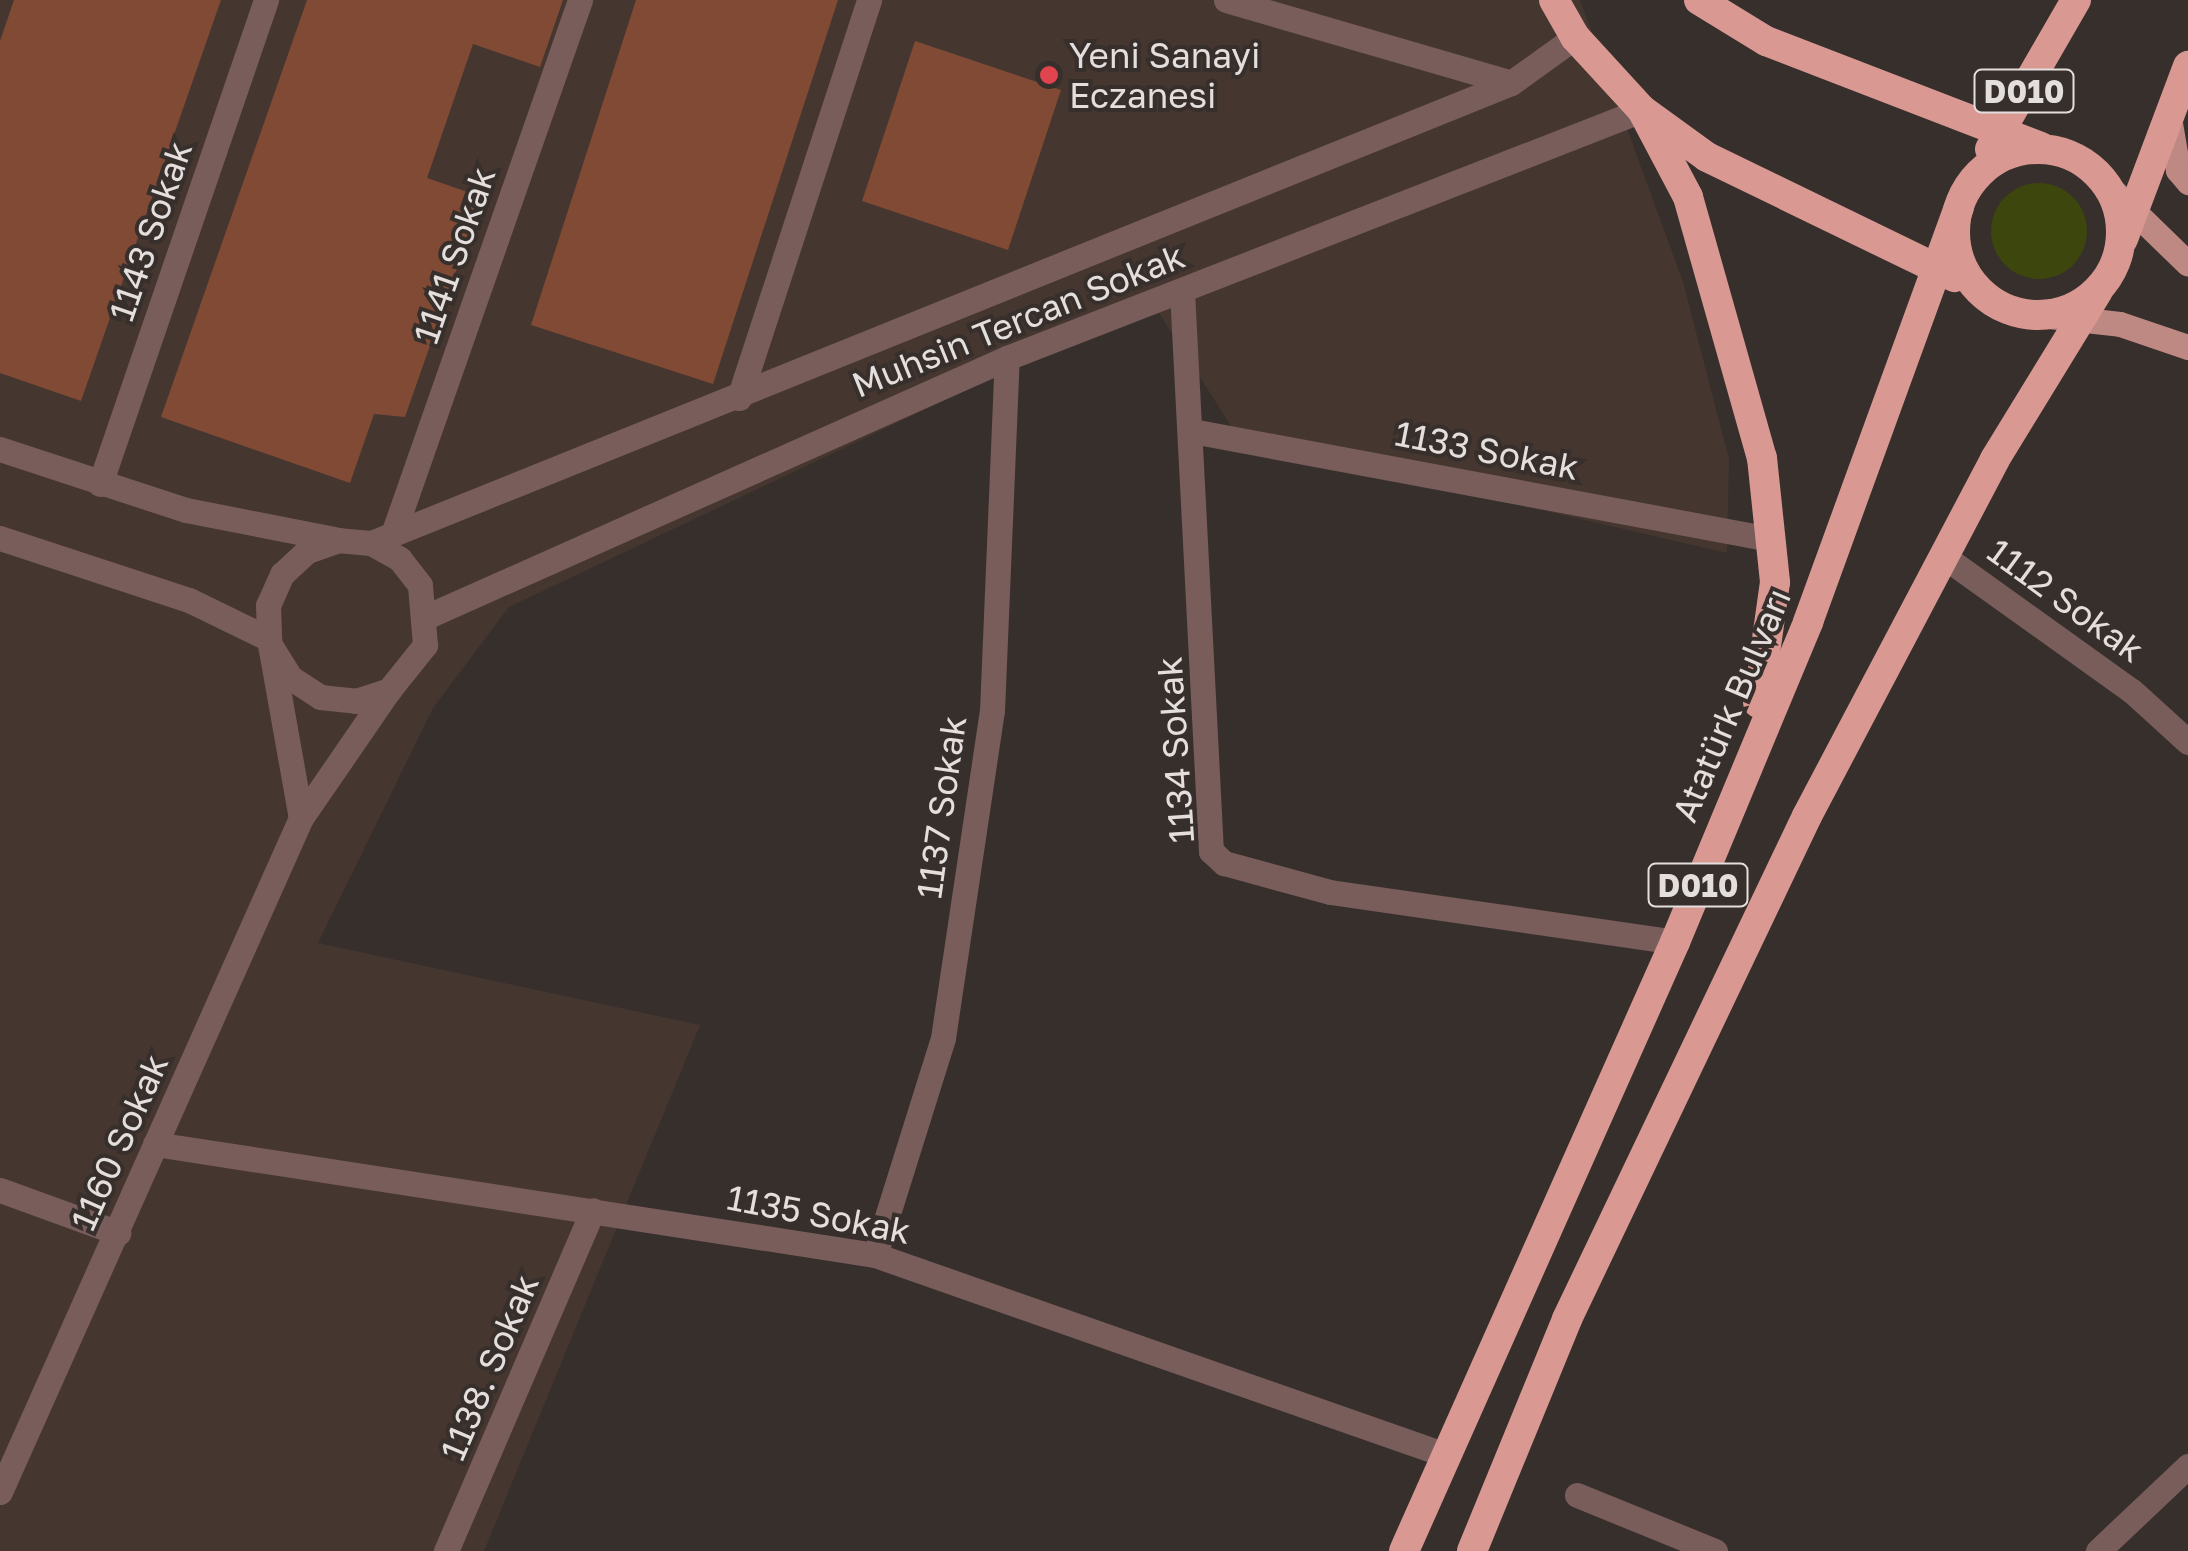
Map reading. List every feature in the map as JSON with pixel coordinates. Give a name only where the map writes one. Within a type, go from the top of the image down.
[{"type":"highway","points":[[1554,0],[1574,37],[1642,110],[1707,157],[1974,286],[2008,310],[2048,316],[2098,291],[2122,242],[2188,66]]},
{"type":"highway","points":[[1699,0],[1766,41],[2093,168],[2111,189],[2122,242]]},
{"type":"highway","name":"Atatürk Bulvarı","points":[[1404,1551],[1444,1454],[1676,942],[1729,805],[1808,622],[1965,194],[2076,0]]},
{"type":"highway","points":[[1642,110],[1688,198],[1762,458],[1775,582],[1764,680],[1729,805]]},
{"type":"highway","points":[[1974,286],[1960,262],[1965,194],[2003,156],[2043,148]]},
{"type":"highway","name":"D010","points":[[1472,1551],[1567,1319],[1790,852],[2025,405],[2098,291]]},
{"type":"main road","points":[[2170,110],[2171,143],[2188,182]]},
{"type":"main road","points":[[2111,189],[2188,264]]},
{"type":"main road","points":[[2048,316],[2188,346]]},
{"type":"street","name":"1143 Sokak","points":[[100,484],[266,0]]},
{"type":"street","name":"1141 Sokak","points":[[382,538],[580,0]]},
{"type":"street","points":[[739,398],[869,0]]},
{"type":"street","points":[[1226,0],[1510,83]]},
{"type":"street","name":"Muhsin Tercan Sokak","points":[[382,538],[739,398],[1510,83],[1574,37]]},
{"type":"street","name":"Muhsin Tercan Sokak","points":[[428,616],[1007,358],[1642,110]]},
{"type":"street","name":"1134 Sokak","points":[[1182,291],[1211,851],[1224,863],[1330,892],[1676,942]]},
{"type":"street","name":"1137 Sokak","points":[[876,1254],[942,1038],[989,730],[1007,358]]},
{"type":"street","name":"1133 Sokak","points":[[1192,431],[1770,539]]},
{"type":"street","points":[[0,449],[100,484],[339,540],[382,538],[420,584],[428,616],[425,645],[389,690],[356,701],[320,697],[291,678],[270,644],[190,600],[0,538]]},
{"type":"street","points":[[300,818],[270,644],[268,606],[282,574],[307,551],[339,540]]},
{"type":"street","name":"1112 Sokak","points":[[1946,558],[2132,690],[2188,742]]},
{"type":"street","name":"1160 Sokak","points":[[0,1492],[300,818],[389,690]]},
{"type":"street","name":"1135 Sokak","points":[[155,1144],[876,1254],[1444,1454]]},
{"type":"street","points":[[0,1190],[118,1233]]},
{"type":"street","name":"1138. Sokak","points":[[446,1551],[593,1210]]},
{"type":"street","points":[[2098,1551],[2188,1466]]},
{"type":"street","points":[[1577,1495],[1714,1551]]},
{"type":"shaded area","points":[[0,0],[1580,0],[1683,282],[1729,459],[1727,553],[1240,440],[1152,302],[509,607],[433,708],[318,943],[700,1025],[484,1551],[0,1551]]},
{"type":"green space","points":[[2039,183],[2057,186],[2073,197],[2084,213],[2084,249],[2073,265],[2057,276],[2039,279],[2021,276],[2005,265],[1994,249],[1991,231],[1994,213],[2005,197],[2021,186]]},
{"type":"building","points":[[14,0],[221,0],[81,401],[0,373],[0,41]]},
{"type":"building","points":[[307,0],[563,0],[540,67],[473,44],[427,178],[482,197],[405,417],[374,414],[350,483],[161,417]]},
{"type":"building","points":[[636,0],[838,0],[713,384],[531,325]]},
{"type":"building","points":[[915,41],[1061,90],[1008,250],[862,201]]},
{"type":"place","name":"Yeni Sanayi Eczanesi","points":[[1049,75]]}]
